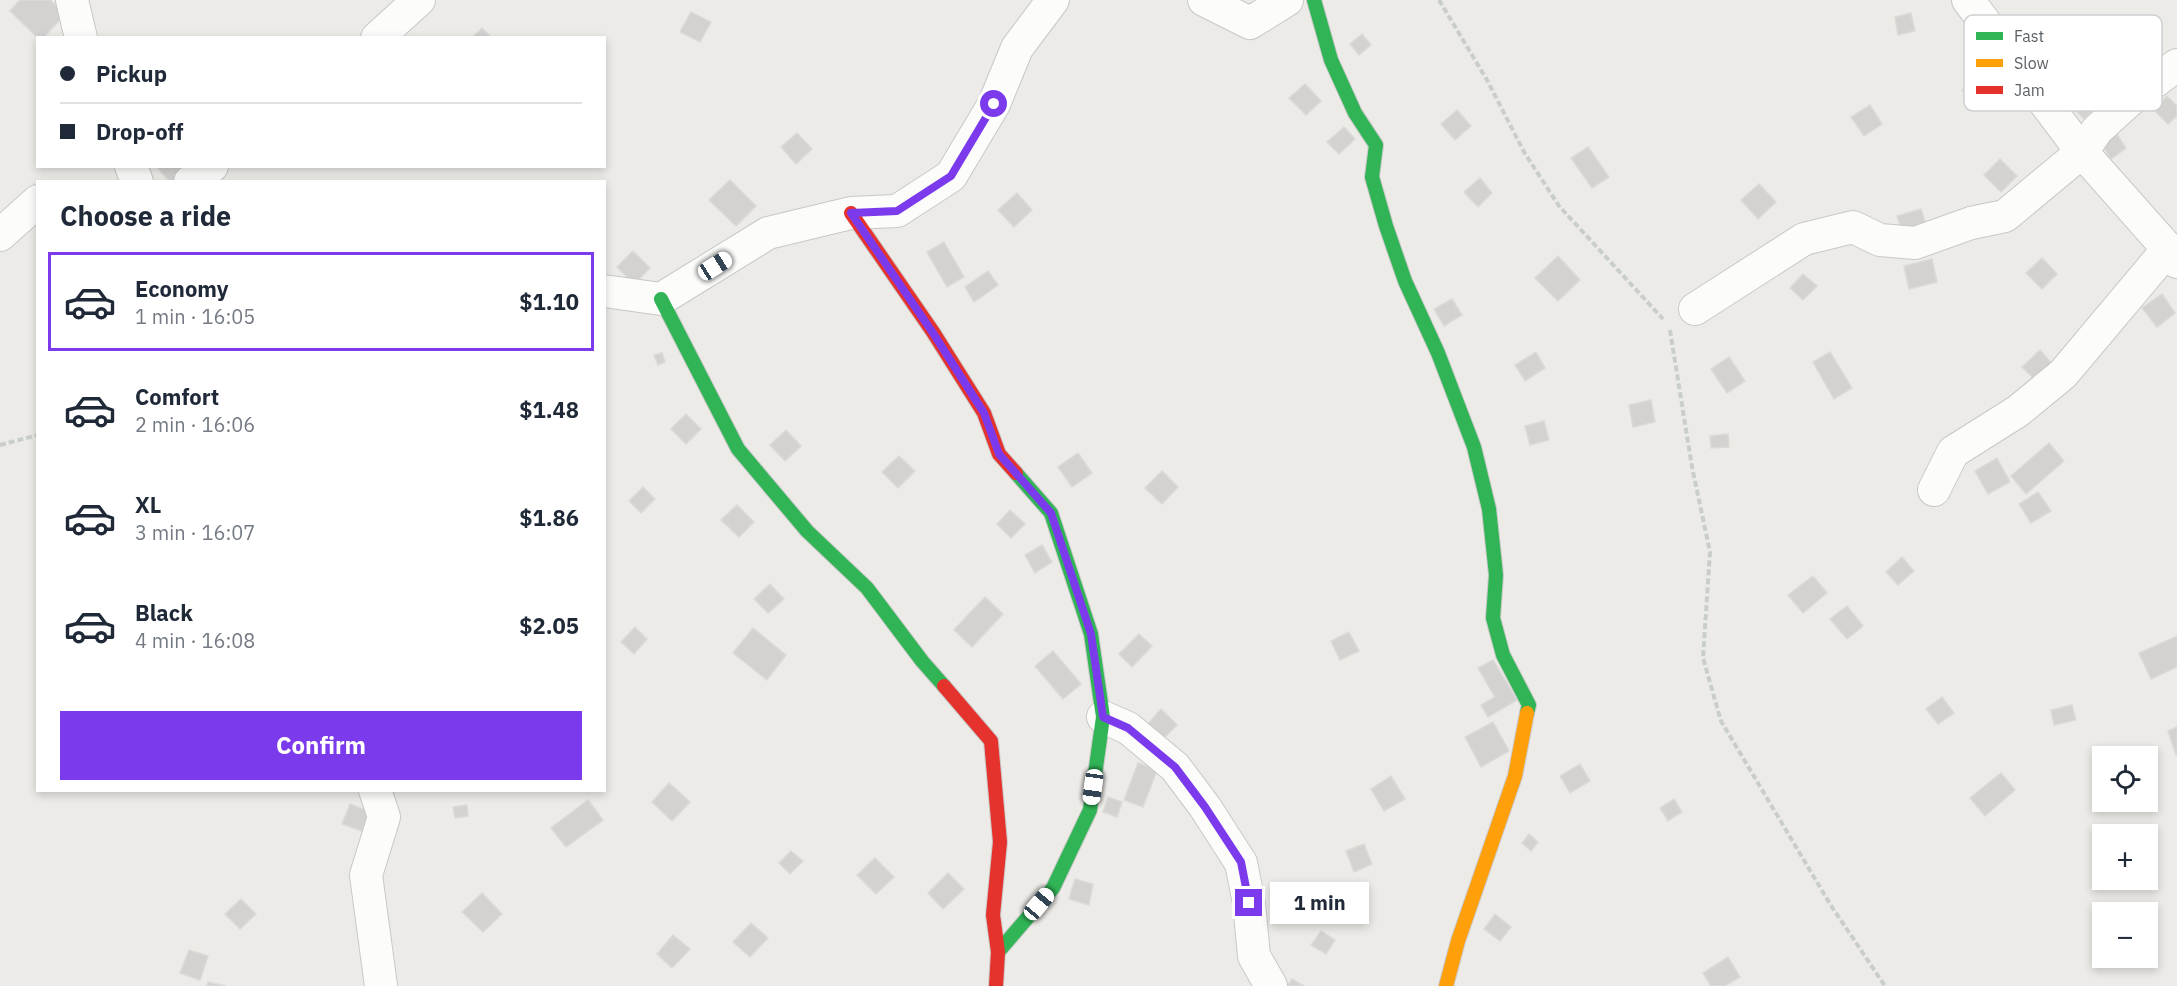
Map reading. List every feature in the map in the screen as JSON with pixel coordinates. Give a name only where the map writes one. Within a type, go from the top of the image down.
[{"type":"street","points":[[72,0],[81,36]]},
{"type":"street","points":[[379,36],[419,0]]},
{"type":"street","points":[[606,291],[661,299],[768,233],[851,213],[897,211],[951,176],[994,104],[1017,48],[1053,0]]},
{"type":"street","points":[[1204,0],[1250,23],[1287,0]]},
{"type":"street","points":[[1314,0],[1330,60],[1356,113],[1376,146],[1372,177],[1405,281],[1438,353],[1474,447],[1489,509],[1496,575],[1493,618],[1503,655],[1529,705],[1515,776],[1458,941],[1446,986]]},
{"type":"street","points":[[1968,0],[1979,15]]},
{"type":"street","points":[[2162,76],[2177,65]]},
{"type":"street","points":[[1934,490],[1953,452],[2018,411],[2063,374],[2173,255],[2082,152],[2051,111]]},
{"type":"street","points":[[1695,309],[1804,239],[1853,227],[1880,240],[1915,243],[1971,223],[2006,216],[2082,152],[2097,130],[2118,111]]},
{"type":"street","points":[[193,180],[209,168]]},
{"type":"street","points":[[0,235],[36,203]]},
{"type":"street","points":[[851,213],[933,333],[984,413],[999,454],[1051,513],[1091,634],[1103,717],[1090,810],[1053,888],[998,952]]},
{"type":"street","points":[[661,299],[738,449],[807,531],[867,588],[922,661],[991,741],[1000,842],[993,915],[998,952],[996,986]]},
{"type":"street","points":[[1103,717],[1128,728],[1175,767],[1205,807],[1241,862],[1249,903],[1254,956],[1271,986]]},
{"type":"street","points":[[376,792],[384,817],[366,876],[381,986]]},
{"type":"path","points":[[1439,0],[1487,80],[1524,152],[1559,207],[1669,326],[1692,468],[1710,552],[1703,658],[1721,721],[1830,904],[1885,986]]},
{"type":"path","points":[[0,444],[36,435]]},
{"type":"building","points":[[20,0],[50,0],[65,14],[45,36],[36,36],[10,11]]},
{"type":"building","points":[[691,12],[711,22],[700,42],[680,32]]},
{"type":"building","points":[[1911,13],[1915,31],[1898,35],[1895,17]]},
{"type":"building","points":[[482,28],[490,36],[474,36]]},
{"type":"building","points":[[1362,34],[1371,45],[1359,55],[1350,44]]},
{"type":"building","points":[[1305,84],[1321,101],[1306,115],[1289,98]]},
{"type":"building","points":[[2167,96],[2177,106],[2177,116],[2168,124],[2155,111],[2162,111],[2162,101]]},
{"type":"building","points":[[1870,105],[1882,124],[1864,136],[1851,117]]},
{"type":"building","points":[[1457,110],[1471,126],[1455,140],[1441,124]]},
{"type":"building","points":[[2076,111],[2092,111],[2084,119]]},
{"type":"building","points":[[1344,127],[1355,139],[1339,154],[1327,142]]},
{"type":"building","points":[[2114,130],[2126,148],[2111,159],[2099,140]]},
{"type":"building","points":[[797,133],[812,149],[796,164],[781,147]]},
{"type":"building","points":[[1588,147],[1609,177],[1592,188],[1571,158]]},
{"type":"building","points":[[2000,159],[2017,176],[2001,192],[1984,175]]},
{"type":"building","points":[[158,168],[189,168],[176,180],[168,180]]},
{"type":"building","points":[[1480,178],[1492,193],[1478,207],[1464,192]]},
{"type":"building","points":[[730,180],[756,206],[736,226],[709,200]]},
{"type":"building","points":[[1759,184],[1776,202],[1758,219],[1741,200]]},
{"type":"building","points":[[1017,193],[1032,210],[1014,227],[998,210]]},
{"type":"building","points":[[1921,209],[1927,227],[1903,235],[1897,216]]},
{"type":"building","points":[[944,242],[964,277],[947,287],[927,252]]},
{"type":"building","points":[[633,251],[650,268],[634,284],[617,267]]},
{"type":"building","points":[[1558,256],[1580,280],[1558,301],[1535,278]]},
{"type":"building","points":[[2042,258],[2057,274],[2042,289],[2026,273]]},
{"type":"building","points":[[1932,259],[1937,282],[1909,289],[1904,266]]},
{"type":"building","points":[[988,271],[998,285],[974,302],[965,287]]},
{"type":"building","points":[[1803,274],[1817,286],[1803,300],[1790,288]]},
{"type":"building","points":[[2162,294],[2175,313],[2157,327],[2142,308]]},
{"type":"building","points":[[1452,299],[1462,315],[1444,326],[1434,309]]},
{"type":"building","points":[[2040,350],[2055,367],[2038,383],[2022,367]]},
{"type":"building","points":[[1536,352],[1545,368],[1525,381],[1515,365]]},
{"type":"building","points":[[1830,352],[1852,388],[1834,399],[1813,362]]},
{"type":"building","points":[[662,353],[665,362],[658,365],[654,355]]},
{"type":"building","points":[[1729,357],[1745,381],[1727,393],[1711,369]]},
{"type":"building","points":[[1651,400],[1655,422],[1633,427],[1629,405]]},
{"type":"building","points":[[686,414],[701,429],[686,444],[671,429]]},
{"type":"building","points":[[1544,421],[1549,440],[1530,445],[1525,426]]},
{"type":"building","points":[[786,430],[801,446],[785,461],[770,445]]},
{"type":"building","points":[[1728,434],[1729,447],[1711,448],[1710,436]]},
{"type":"building","points":[[2049,443],[2064,461],[2026,494],[2011,476]]},
{"type":"building","points":[[1078,453],[1092,473],[1072,487],[1058,467]]},
{"type":"building","points":[[899,456],[915,471],[898,488],[882,472]]},
{"type":"building","points":[[1997,458],[2010,482],[1988,494],[1975,471]]},
{"type":"building","points":[[1162,471],[1178,487],[1162,504],[1145,488]]},
{"type":"building","points":[[643,487],[655,499],[641,513],[629,501]]},
{"type":"building","points":[[2038,492],[2051,511],[2031,523],[2019,504]]},
{"type":"building","points":[[737,505],[754,522],[739,537],[721,520]]},
{"type":"building","points":[[1010,510],[1025,524],[1011,538],[997,524]]},
{"type":"building","points":[[1042,545],[1052,562],[1035,573],[1025,555]]},
{"type":"building","points":[[1902,557],[1914,571],[1898,585],[1886,572]]},
{"type":"building","points":[[1813,576],[1827,593],[1803,613],[1788,595]]},
{"type":"building","points":[[770,584],[784,599],[768,613],[754,599]]},
{"type":"building","points":[[985,597],[1003,614],[972,647],[954,630]]},
{"type":"building","points":[[1847,606],[1863,626],[1847,639],[1830,619]]},
{"type":"building","points":[[635,627],[647,639],[634,654],[621,642]]},
{"type":"building","points":[[753,628],[786,655],[767,680],[733,653]]},
{"type":"building","points":[[1349,632],[1359,651],[1340,660],[1331,641]]},
{"type":"building","points":[[1139,634],[1152,646],[1132,667],[1119,654]]},
{"type":"building","points":[[2177,636],[2177,667],[2151,679],[2139,653]]},
{"type":"building","points":[[1053,651],[1081,684],[1063,699],[1035,666]]},
{"type":"building","points":[[1493,660],[1517,700],[1488,717],[1481,705],[1495,697],[1478,668]]},
{"type":"building","points":[[1942,697],[1954,713],[1938,724],[1926,709]]},
{"type":"building","points":[[2072,705],[2076,720],[2054,725],[2051,710]]},
{"type":"building","points":[[1161,709],[1177,725],[1162,740],[1147,725]]},
{"type":"building","points":[[1493,722],[1509,751],[1481,767],[1465,737]]},
{"type":"building","points":[[2177,727],[2177,755],[2176,755],[2168,731]]},
{"type":"building","points":[[1138,763],[1157,770],[1143,807],[1124,800]]},
{"type":"building","points":[[1580,764],[1590,781],[1570,793],[1560,776]]},
{"type":"building","points":[[2001,773],[2015,790],[1985,816],[1970,798]]},
{"type":"building","points":[[1391,776],[1405,799],[1384,811],[1371,789]]},
{"type":"building","points":[[669,783],[690,802],[672,821],[652,802]]},
{"type":"building","points":[[1108,797],[1122,802],[1117,817],[1103,812]]},
{"type":"building","points":[[1674,799],[1682,812],[1668,821],[1660,808]]},
{"type":"building","points":[[588,800],[603,820],[566,847],[551,828]]},
{"type":"building","points":[[350,804],[369,811],[362,831],[342,824]]},
{"type":"building","points":[[467,805],[468,816],[455,818],[453,807]]},
{"type":"building","points":[[1529,834],[1538,842],[1531,851],[1522,843]]},
{"type":"building","points":[[1364,844],[1372,864],[1354,872],[1346,851]]},
{"type":"building","points":[[791,851],[803,861],[790,874],[779,863]]},
{"type":"building","points":[[875,858],[894,877],[876,894],[857,875]]},
{"type":"building","points":[[948,873],[964,889],[943,909],[928,893]]},
{"type":"building","points":[[1075,879],[1093,884],[1089,905],[1069,899]]},
{"type":"building","points":[[482,893],[502,914],[483,932],[462,912]]},
{"type":"building","points":[[241,899],[256,914],[240,929],[225,914]]},
{"type":"building","points":[[1495,914],[1511,927],[1500,941],[1484,929]]},
{"type":"building","points":[[751,923],[768,938],[750,957],[733,942]]},
{"type":"building","points":[[1321,931],[1335,940],[1326,954],[1311,945]]},
{"type":"building","points":[[673,935],[690,949],[672,968],[657,954]]},
{"type":"building","points":[[189,950],[208,956],[200,980],[180,973]]},
{"type":"building","points":[[1728,957],[1740,977],[1725,986],[1711,986],[1703,973]]},
{"type":"building","points":[[1292,979],[1304,986],[1287,986]]},
{"type":"building","points":[[208,982],[226,986],[207,986]]},
{"type":"traffic: fast","points":[[1314,0],[1331,60],[1355,113],[1376,145],[1372,177],[1386,226],[1405,281],[1438,353],[1474,447],[1489,509],[1496,575],[1493,618],[1503,655],[1529,705],[1527,713]]},
{"type":"traffic: fast","points":[[661,299],[738,449],[807,531],[867,588],[922,661],[944,686]]},
{"type":"traffic: fast","points":[[998,952],[1053,888],[1090,810],[1103,717],[1091,634],[1051,513],[1016,473]]},
{"type":"traffic: slow","points":[[1446,986],[1458,941],[1515,776],[1527,713]]},
{"type":"traffic: jam","points":[[851,213],[933,332],[984,413],[999,454],[1016,473]]},
{"type":"traffic: jam","points":[[944,686],[991,741],[1000,842],[993,915],[998,952],[996,986]]},
{"type":"route","points":[[994,104],[951,176],[897,211],[851,213],[933,333],[984,413],[999,454],[1051,513],[1091,634],[1103,717],[1128,728],[1175,767],[1205,807],[1241,862],[1249,903]]}]
